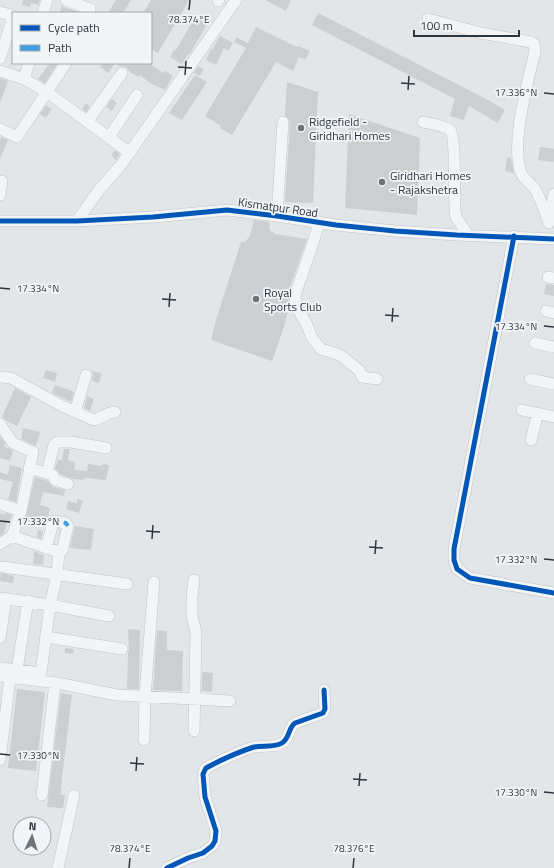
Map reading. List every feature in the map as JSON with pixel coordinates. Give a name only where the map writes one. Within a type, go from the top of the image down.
[{"type":"street","points":[[43,12],[47,0]]},
{"type":"street","points":[[66,0],[90,9],[88,12]]},
{"type":"street","points":[[77,221],[99,190],[130,153],[236,0]]},
{"type":"street","points":[[0,12],[12,17]]},
{"type":"street","points":[[0,58],[3,38],[12,19]]},
{"type":"street","points":[[428,19],[481,33],[531,42],[534,44],[535,51],[520,121],[517,149],[522,175],[536,191],[549,223]]},
{"type":"street","points":[[24,79],[29,64]]},
{"type":"street","points":[[0,129],[17,137],[65,64]]},
{"type":"street","points":[[0,71],[24,79],[47,92],[130,153]]},
{"type":"street","points":[[87,122],[122,73]]},
{"type":"street","points":[[109,138],[137,95]]},
{"type":"street","points":[[277,216],[283,122]]},
{"type":"street","points":[[423,122],[444,127],[452,132],[454,144],[454,210],[456,217],[468,235]]},
{"type":"street","points":[[0,195],[2,181]]},
{"type":"street","points":[[550,239],[549,223],[554,194]]},
{"type":"street","name":"Kismatpur Road","points":[[0,220],[77,221],[153,217],[227,210],[396,231],[550,239]]},
{"type":"street","points":[[319,222],[295,295],[296,306],[307,325],[312,338],[321,349],[340,355],[360,371],[362,377],[377,380]]},
{"type":"street","points":[[514,236],[457,534],[454,560],[457,569],[470,578],[554,593]]},
{"type":"street","points":[[535,343],[554,347]]},
{"type":"street","points":[[75,412],[86,375]]},
{"type":"street","points":[[0,377],[11,378],[75,412],[94,420],[99,419],[108,412],[116,412]]},
{"type":"street","points":[[530,379],[554,384]]},
{"type":"street","points":[[522,410],[554,417]]},
{"type":"street","points":[[531,440],[538,413]]},
{"type":"street","points":[[0,424],[13,443],[33,452],[21,511],[12,536],[0,544]]},
{"type":"street","points":[[47,473],[54,445],[57,442],[71,442],[106,448]]},
{"type":"street","points":[[29,468],[53,475],[55,480],[68,484]]},
{"type":"street","points":[[0,504],[21,511]]},
{"type":"street","points":[[9,675],[41,674],[50,605],[57,575],[59,552],[62,551],[68,526],[66,523],[54,521],[46,548]]},
{"type":"street","points":[[12,536],[59,552]]},
{"type":"street","points":[[3,567],[127,584]]},
{"type":"street","points":[[194,580],[192,609],[196,633],[196,699],[194,731]]},
{"type":"street","points":[[144,740],[145,696],[154,582]]},
{"type":"street","points":[[0,638],[3,598],[109,616]]},
{"type":"street","points":[[0,760],[9,675],[28,602]]},
{"type":"street","points":[[46,638],[122,649]]},
{"type":"street","points":[[0,668],[9,675],[117,695],[230,701]]},
{"type":"street","points":[[42,795],[54,683]]},
{"type":"street","points":[[167,868],[203,853],[212,846],[215,841],[216,831],[205,797],[203,774],[206,768],[256,747],[277,746],[281,744],[286,740],[291,726],[295,723],[323,713],[324,690]]},
{"type":"street","points":[[58,868],[74,795]]},
{"type":"building","points":[[23,0],[40,0],[38,5],[31,3],[30,7],[22,5]]},
{"type":"building","points":[[116,0],[131,0],[124,12],[109,12]]},
{"type":"building","points":[[151,0],[189,0],[158,53],[152,50],[152,12],[144,12]]},
{"type":"building","points":[[265,0],[291,0],[286,11]]},
{"type":"building","points":[[62,6],[78,12],[59,12]]},
{"type":"building","points":[[318,13],[505,110],[498,123],[469,106],[464,120],[450,116],[455,99],[312,25]]},
{"type":"building","points":[[195,17],[207,24],[190,54],[188,54],[182,64],[170,57],[174,50],[176,50]]},
{"type":"building","points":[[256,27],[297,47],[298,46],[310,51],[305,60],[299,57],[293,71],[276,62],[232,135],[205,116],[246,48],[234,42],[236,37],[248,43]]},
{"type":"building","points":[[220,36],[233,43],[228,51],[224,48],[216,65],[206,60],[211,49],[212,50]]},
{"type":"building","points":[[49,64],[57,64],[45,83],[38,79]]},
{"type":"building","points":[[102,64],[114,64],[108,73],[100,67]]},
{"type":"building","points":[[117,64],[150,64],[163,73],[165,71],[173,76],[165,90],[150,83],[140,75],[139,77],[131,73],[126,67]]},
{"type":"building","points":[[198,66],[204,70],[200,76],[194,73]]},
{"type":"building","points":[[195,75],[207,82],[182,120],[169,113]]},
{"type":"building","points":[[0,78],[8,81],[1,101],[0,101]]},
{"type":"building","name":"Ridgefield - Giridhari Homes","points":[[287,82],[318,92],[313,203],[285,202],[290,122],[285,116]]},
{"type":"building","points":[[112,99],[117,103],[112,111],[106,107]]},
{"type":"building","points":[[86,103],[90,106],[86,112],[82,109]]},
{"type":"building","points":[[46,105],[52,109],[46,118],[40,114]]},
{"type":"building","name":"Giridhari Homes - Rajakshetra","points":[[349,114],[420,138],[417,215],[345,208]]},
{"type":"building","points":[[1,137],[8,140],[0,159],[0,141]]},
{"type":"building","points":[[540,147],[554,149],[554,162],[538,160]]},
{"type":"building","points":[[115,150],[120,154],[116,160],[111,155]]},
{"type":"building","points":[[507,157],[511,158],[514,173],[505,171]]},
{"type":"building","name":"Royal Sports Club","points":[[254,220],[269,222],[270,230],[275,234],[307,239],[288,293],[289,304],[285,324],[272,361],[211,340],[241,242],[245,242],[250,236]]},
{"type":"building","points":[[546,284],[554,285],[554,296],[544,294]]},
{"type":"building","points":[[46,370],[57,373],[55,382],[43,378]]},
{"type":"building","points":[[91,371],[102,373],[99,383],[92,381],[93,374]]},
{"type":"building","points":[[55,385],[74,392],[71,402],[52,393]]},
{"type":"building","points":[[15,388],[31,397],[17,426],[2,417]]},
{"type":"building","points":[[87,396],[94,399],[90,411],[84,408]]},
{"type":"building","points":[[23,428],[40,432],[36,446],[21,439]]},
{"type":"building","points":[[0,436],[5,443],[4,446],[13,451],[10,461],[0,458]]},
{"type":"building","points":[[64,449],[70,449],[68,460],[75,462],[74,470],[87,471],[88,464],[102,466],[103,464],[109,465],[106,480],[85,478],[84,480],[73,479],[60,474],[55,468],[58,460],[62,460]]},
{"type":"building","points":[[10,465],[22,468],[16,502],[8,499],[13,482],[0,479],[0,472],[8,475]]},
{"type":"building","points":[[35,477],[48,481],[53,487],[65,490],[64,496],[43,492],[40,505],[50,508],[48,518],[40,516],[38,524],[25,521]]},
{"type":"building","points":[[77,499],[83,501],[79,513],[66,509],[68,501],[77,503]]},
{"type":"building","points":[[0,513],[12,515],[9,523],[7,522],[4,533],[0,536]]},
{"type":"building","points":[[75,526],[94,529],[91,550],[70,548]]},
{"type":"building","points":[[38,530],[43,531],[41,539],[37,537]]},
{"type":"building","points":[[34,551],[44,555],[43,565],[33,564]]},
{"type":"building","points":[[1,573],[14,576],[13,583],[0,581]]},
{"type":"building","points":[[128,629],[140,630],[139,689],[127,689],[129,650]]},
{"type":"building","points":[[157,630],[167,631],[167,650],[183,651],[182,691],[153,690]]},
{"type":"building","points":[[65,648],[74,649],[73,654],[65,653]]},
{"type":"building","points":[[202,672],[213,673],[212,692],[202,691]]},
{"type":"building","points":[[17,689],[45,692],[36,771],[8,768]]},
{"type":"building","points":[[61,693],[72,695],[62,778],[61,795],[65,795],[63,808],[47,807]]},
{"type":"marked path","points":[[53,523],[54,521],[66,523],[68,526]]},
{"type":"cycle path","points":[[0,221],[77,221],[153,217],[227,210],[336,225],[395,231],[554,239]]},
{"type":"cycle path","points":[[514,236],[454,549],[454,560],[457,569],[470,578],[554,593]]},
{"type":"cycle path","points":[[167,868],[203,853],[212,846],[215,841],[216,831],[205,797],[203,774],[206,768],[230,756],[254,747],[279,745],[285,741],[295,723],[323,713],[325,709],[324,690]]},
{"type":"place","name":"Ridgefield - Giridhari Homes","points":[[301,128]]},
{"type":"place","name":"Giridhari Homes - Rajakshetra","points":[[382,182]]},
{"type":"place","name":"Royal Sports Club","points":[[256,299]]}]
